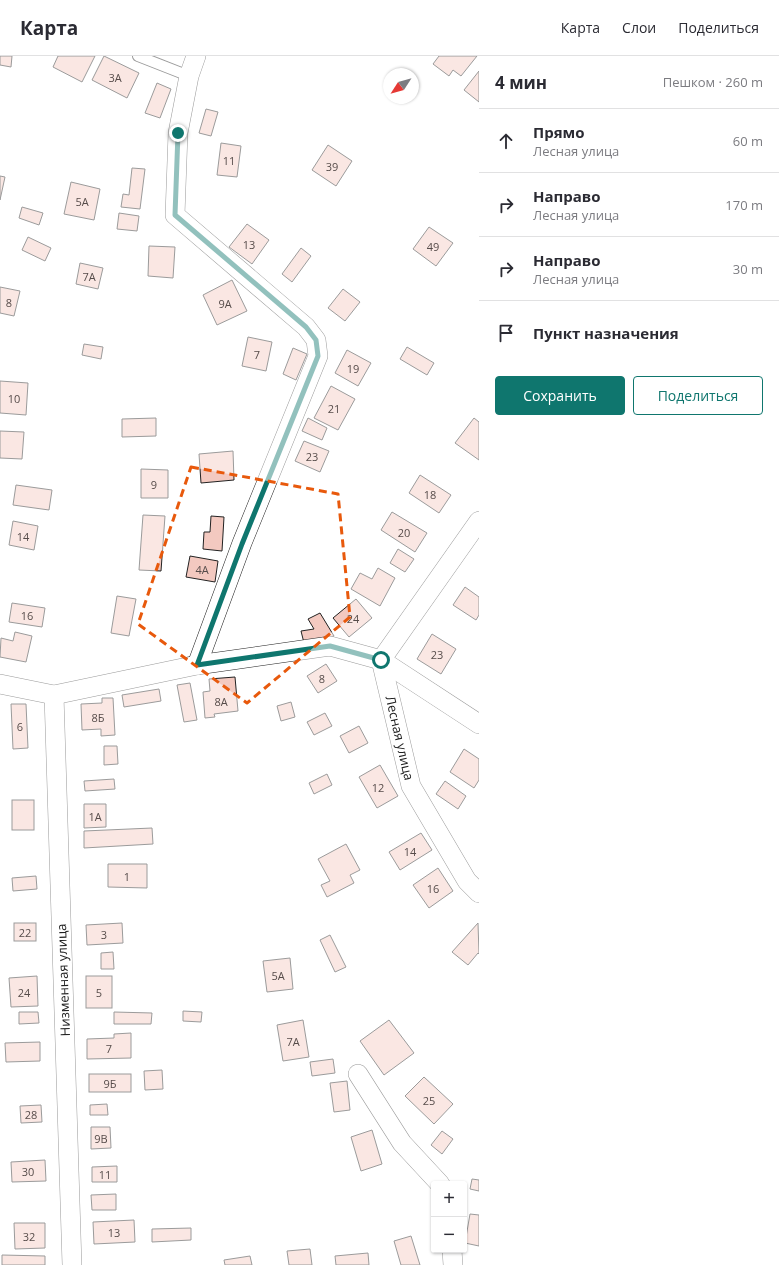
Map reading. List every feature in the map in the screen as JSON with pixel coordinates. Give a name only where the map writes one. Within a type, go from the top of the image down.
[{"type":"street","points":[[196,56],[189,76],[178,133],[175,215],[306,327],[316,340],[318,356],[242,544],[197,665]]},
{"type":"street","points":[[381,660],[479,521]]},
{"type":"street","points":[[0,684],[54,695],[197,665],[330,646],[381,660],[479,724]]},
{"type":"street","name":"Лесная улица","points":[[381,660],[411,786],[467,881],[479,894]]},
{"type":"street","name":"Низменная улица","points":[[54,695],[72,1265]]},
{"type":"street","points":[[358,1074],[402,1143],[437,1181]]},
{"type":"street","points":[[452,1253],[453,1265]]},
{"type":"lane","points":[[138,56],[189,76]]},
{"type":"highlighted area","points":[[191,467],[338,494],[350,617],[247,703],[138,624]]},
{"type":"building","points":[[0,56],[12,56],[11,67],[0,65]]},
{"type":"building","points":[[58,56],[95,56],[82,82],[53,67]]},
{"type":"building","points":[[104,56],[139,73],[127,98],[92,80]]},
{"type":"building","points":[[439,56],[477,56],[461,76],[453,70],[449,76],[433,64]]},
{"type":"building","points":[[479,71],[479,102],[464,90]]},
{"type":"building","points":[[157,83],[171,89],[160,118],[145,113]]},
{"type":"building","points":[[206,109],[218,112],[211,136],[199,133]]},
{"type":"building","points":[[221,143],[241,146],[237,177],[217,175]]},
{"type":"building","points":[[328,145],[352,161],[336,186],[312,170]]},
{"type":"building","points":[[132,168],[145,169],[140,209],[121,207],[123,194],[129,195]]},
{"type":"building","points":[[0,176],[5,177],[0,200]]},
{"type":"building","points":[[71,182],[100,189],[94,220],[64,214]]},
{"type":"building","points":[[22,207],[43,213],[39,225],[19,218]]},
{"type":"building","points":[[119,213],[139,216],[137,231],[117,229]]},
{"type":"building","points":[[247,224],[269,240],[252,264],[229,247]]},
{"type":"building","points":[[429,227],[453,243],[436,266],[413,249]]},
{"type":"building","points":[[28,237],[51,248],[45,261],[22,250]]},
{"type":"building","points":[[149,246],[175,247],[173,278],[148,276]]},
{"type":"building","points":[[301,248],[311,256],[292,282],[282,274]]},
{"type":"building","points":[[80,263],[103,268],[98,289],[76,284]]},
{"type":"building","points":[[232,280],[247,311],[217,325],[203,295]]},
{"type":"building","points":[[0,287],[20,291],[14,316],[0,313]]},
{"type":"building","points":[[343,289],[360,302],[345,321],[328,308]]},
{"type":"building","points":[[248,337],[272,342],[266,371],[242,366]]},
{"type":"building","points":[[84,344],[103,347],[101,359],[82,355]]},
{"type":"building","points":[[407,347],[434,363],[427,375],[400,359]]},
{"type":"building","points":[[293,348],[307,354],[296,380],[283,374]]},
{"type":"building","points":[[347,350],[371,363],[358,386],[335,373]]},
{"type":"building","points":[[0,381],[28,383],[26,415],[0,413]]},
{"type":"building","points":[[331,386],[355,399],[338,430],[314,418]]},
{"type":"building","points":[[156,418],[156,436],[122,437],[122,419]]},
{"type":"building","points":[[308,418],[327,428],[322,440],[302,431]]},
{"type":"building","points":[[474,418],[479,422],[479,460],[455,443]]},
{"type":"building","points":[[0,431],[24,432],[22,459],[0,458]]},
{"type":"building","points":[[304,441],[329,451],[320,472],[295,461]]},
{"type":"building","points":[[233,451],[234,480],[201,483],[199,454]]},
{"type":"building","points":[[141,469],[168,470],[168,498],[141,498]]},
{"type":"building","points":[[420,475],[451,495],[439,513],[409,493]]},
{"type":"building","points":[[16,485],[52,490],[49,510],[13,505]]},
{"type":"building","points":[[392,512],[427,533],[415,552],[381,530]]},
{"type":"building","points":[[143,515],[165,516],[161,571],[139,570]]},
{"type":"building","points":[[211,516],[224,517],[222,551],[203,549],[204,532],[210,532]]},
{"type":"building","points":[[13,521],[38,526],[34,550],[9,545]]},
{"type":"building","points":[[398,549],[414,559],[405,572],[390,563]]},
{"type":"building","points":[[190,556],[218,561],[215,582],[186,577]]},
{"type":"building","points":[[378,568],[395,578],[380,606],[351,589],[360,573],[372,579]]},
{"type":"building","points":[[465,587],[479,597],[479,615],[476,620],[453,605]]},
{"type":"building","points":[[117,596],[136,599],[129,636],[111,633]]},
{"type":"building","points":[[356,599],[372,618],[349,637],[333,618]]},
{"type":"building","points":[[12,603],[45,608],[42,627],[9,622]]},
{"type":"building","points":[[320,613],[334,636],[304,643],[301,631],[314,629],[308,619]]},
{"type":"building","points":[[15,632],[32,636],[26,662],[0,657],[1,638],[13,641]]},
{"type":"building","points":[[432,634],[456,649],[441,674],[417,659]]},
{"type":"building","points":[[326,664],[337,681],[318,693],[307,676]]},
{"type":"building","points":[[235,677],[238,711],[214,714],[215,717],[205,718],[203,692],[210,691],[209,679]]},
{"type":"building","points":[[190,683],[197,720],[184,722],[177,685]]},
{"type":"building","points":[[159,689],[161,701],[124,707],[122,695]]},
{"type":"building","points":[[102,698],[113,698],[115,735],[101,736],[101,729],[82,730],[81,704],[102,703]]},
{"type":"building","points":[[291,702],[295,717],[281,721],[277,706]]},
{"type":"building","points":[[11,704],[26,704],[28,748],[13,749]]},
{"type":"building","points":[[325,713],[332,726],[314,735],[307,722]]},
{"type":"building","points":[[359,726],[368,743],[349,753],[340,736]]},
{"type":"building","points":[[104,746],[117,746],[118,764],[104,765]]},
{"type":"building","points":[[464,749],[479,759],[479,780],[474,788],[450,772]]},
{"type":"building","points":[[380,765],[398,796],[377,808],[359,777]]},
{"type":"building","points":[[327,774],[332,785],[314,794],[309,783]]},
{"type":"building","points":[[114,779],[115,789],[85,791],[84,781]]},
{"type":"building","points":[[445,781],[466,796],[458,809],[436,794]]},
{"type":"building","points":[[12,800],[34,800],[34,830],[12,830]]},
{"type":"building","points":[[84,804],[106,804],[106,827],[84,828]]},
{"type":"building","points":[[152,828],[153,844],[84,848],[84,831]]},
{"type":"building","points":[[421,833],[432,850],[400,870],[389,852]]},
{"type":"building","points":[[346,844],[360,870],[350,875],[354,883],[327,897],[321,885],[330,881],[318,859]]},
{"type":"building","points":[[108,864],[147,864],[147,888],[108,887]]},
{"type":"building","points":[[438,868],[453,891],[429,908],[413,885]]},
{"type":"building","points":[[36,876],[37,889],[13,891],[12,878]]},
{"type":"building","points":[[14,923],[36,923],[36,941],[14,941]]},
{"type":"building","points":[[122,923],[123,943],[87,945],[86,925]]},
{"type":"building","points":[[478,923],[479,954],[478,953],[468,965],[452,952]]},
{"type":"building","points":[[330,935],[346,967],[335,972],[320,940]]},
{"type":"building","points":[[113,952],[114,969],[101,969],[101,953]]},
{"type":"building","points":[[290,958],[293,989],[267,992],[263,961]]},
{"type":"building","points":[[37,976],[38,1006],[11,1007],[9,978]]},
{"type":"building","points":[[86,976],[112,976],[112,1008],[86,1008]]},
{"type":"building","points":[[183,1011],[202,1012],[201,1022],[183,1021]]},
{"type":"building","points":[[19,1012],[38,1012],[39,1023],[19,1024]]},
{"type":"building","points":[[114,1012],[152,1013],[151,1024],[114,1024]]},
{"type":"building","points":[[303,1020],[309,1057],[283,1061],[277,1025]]},
{"type":"building","points":[[389,1020],[414,1053],[384,1075],[360,1041]]},
{"type":"building","points":[[131,1033],[131,1058],[87,1059],[87,1039],[114,1038],[114,1034]]},
{"type":"building","points":[[40,1042],[40,1061],[6,1062],[5,1043]]},
{"type":"building","points":[[333,1059],[335,1073],[312,1076],[310,1062]]},
{"type":"building","points":[[162,1070],[163,1089],[145,1090],[144,1071]]},
{"type":"building","points":[[89,1074],[131,1074],[131,1092],[89,1092]]},
{"type":"building","points":[[424,1077],[453,1104],[434,1124],[405,1096]]},
{"type":"building","points":[[347,1081],[350,1110],[334,1112],[330,1083]]},
{"type":"building","points":[[107,1104],[108,1115],[90,1115],[90,1105]]},
{"type":"building","points":[[41,1105],[42,1122],[21,1123],[20,1106]]},
{"type":"building","points":[[91,1127],[110,1127],[111,1148],[91,1149]]},
{"type":"building","points":[[372,1130],[382,1164],[361,1171],[351,1137]]},
{"type":"building","points":[[442,1131],[453,1139],[442,1154],[431,1145]]},
{"type":"building","points":[[45,1160],[46,1181],[12,1182],[11,1162]]},
{"type":"building","points":[[117,1166],[117,1182],[92,1182],[92,1167]]},
{"type":"building","points":[[472,1179],[479,1180],[479,1191],[470,1189]]},
{"type":"building","points":[[116,1194],[116,1210],[92,1210],[91,1195]]},
{"type":"building","points":[[470,1214],[479,1215],[479,1246],[467,1243],[467,1231]]},
{"type":"building","points":[[134,1220],[135,1242],[94,1244],[93,1222]]},
{"type":"building","points":[[14,1223],[45,1223],[45,1248],[15,1249]]},
{"type":"building","points":[[191,1228],[191,1240],[152,1242],[152,1229]]},
{"type":"building","points":[[411,1236],[420,1265],[401,1265],[394,1241]]},
{"type":"building","points":[[310,1249],[312,1265],[289,1265],[287,1251]]},
{"type":"building","points":[[368,1253],[369,1265],[336,1265],[335,1256]]},
{"type":"building","points":[[2,1255],[45,1256],[45,1265],[2,1265]]},
{"type":"building","points":[[250,1256],[252,1265],[225,1265],[224,1260]]},
{"type":"route","points":[[178,133],[175,215],[306,327],[316,340],[318,356],[242,544],[197,665],[330,646],[381,660]]}]
